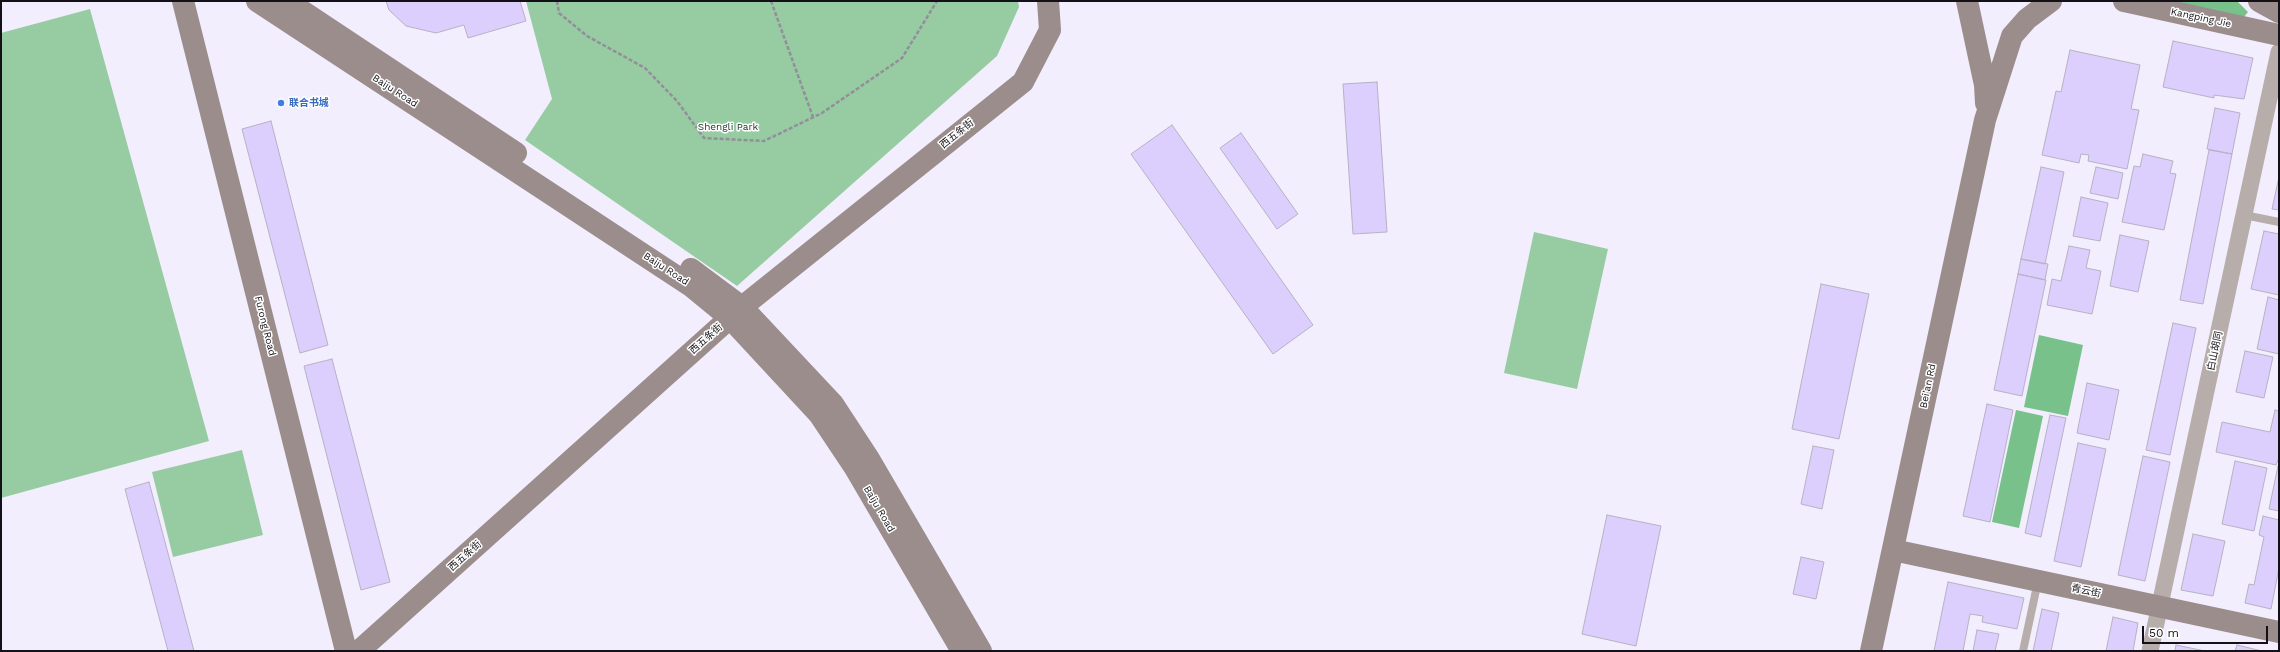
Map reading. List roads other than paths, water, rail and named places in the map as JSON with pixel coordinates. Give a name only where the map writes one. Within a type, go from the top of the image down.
[{"type":"main road","name":"Furong Road","points":[[183,1],[346,651]]},
{"type":"main road","name":"Baiju Road","points":[[257,1],[691,286],[736,312],[819,414],[855,468],[962,651]]},
{"type":"main road","name":"Baiju Road","points":[[287,1],[701,275],[736,312],[833,404],[869,459],[981,651]]},
{"type":"main road","name":"西五条街","points":[[359,651],[736,312],[1023,82],[1050,30],[1048,1]]},
{"type":"main road","points":[[1960,1],[1976,38]]},
{"type":"main road","points":[[1968,1],[1985,85],[1985,120]]},
{"type":"main road","points":[[1985,120],[2012,36],[2027,19],[2051,1]]},
{"type":"main road","points":[[2027,19],[2041,11],[2068,1]]},
{"type":"main road","name":"Kangping Jie","points":[[2124,1],[2279,35]]},
{"type":"main road","points":[[2259,1],[2279,12]]},
{"type":"main road","name":"Bei’an Rd","points":[[1871,651],[1985,120]]},
{"type":"main road","name":"青云街","points":[[1893,550],[2279,632]]},
{"type":"street","name":"白山胡同","points":[[2150,651],[2279,52]]},
{"type":"lane","points":[[2244,214],[2279,222]]},
{"type":"lane","points":[[2023,651],[2038,580]]},
{"type":"place","name":"联合书城","points":[[281,103]]},
{"type":"park label","name":"Shengli Park","points":[[728,127]]}]
